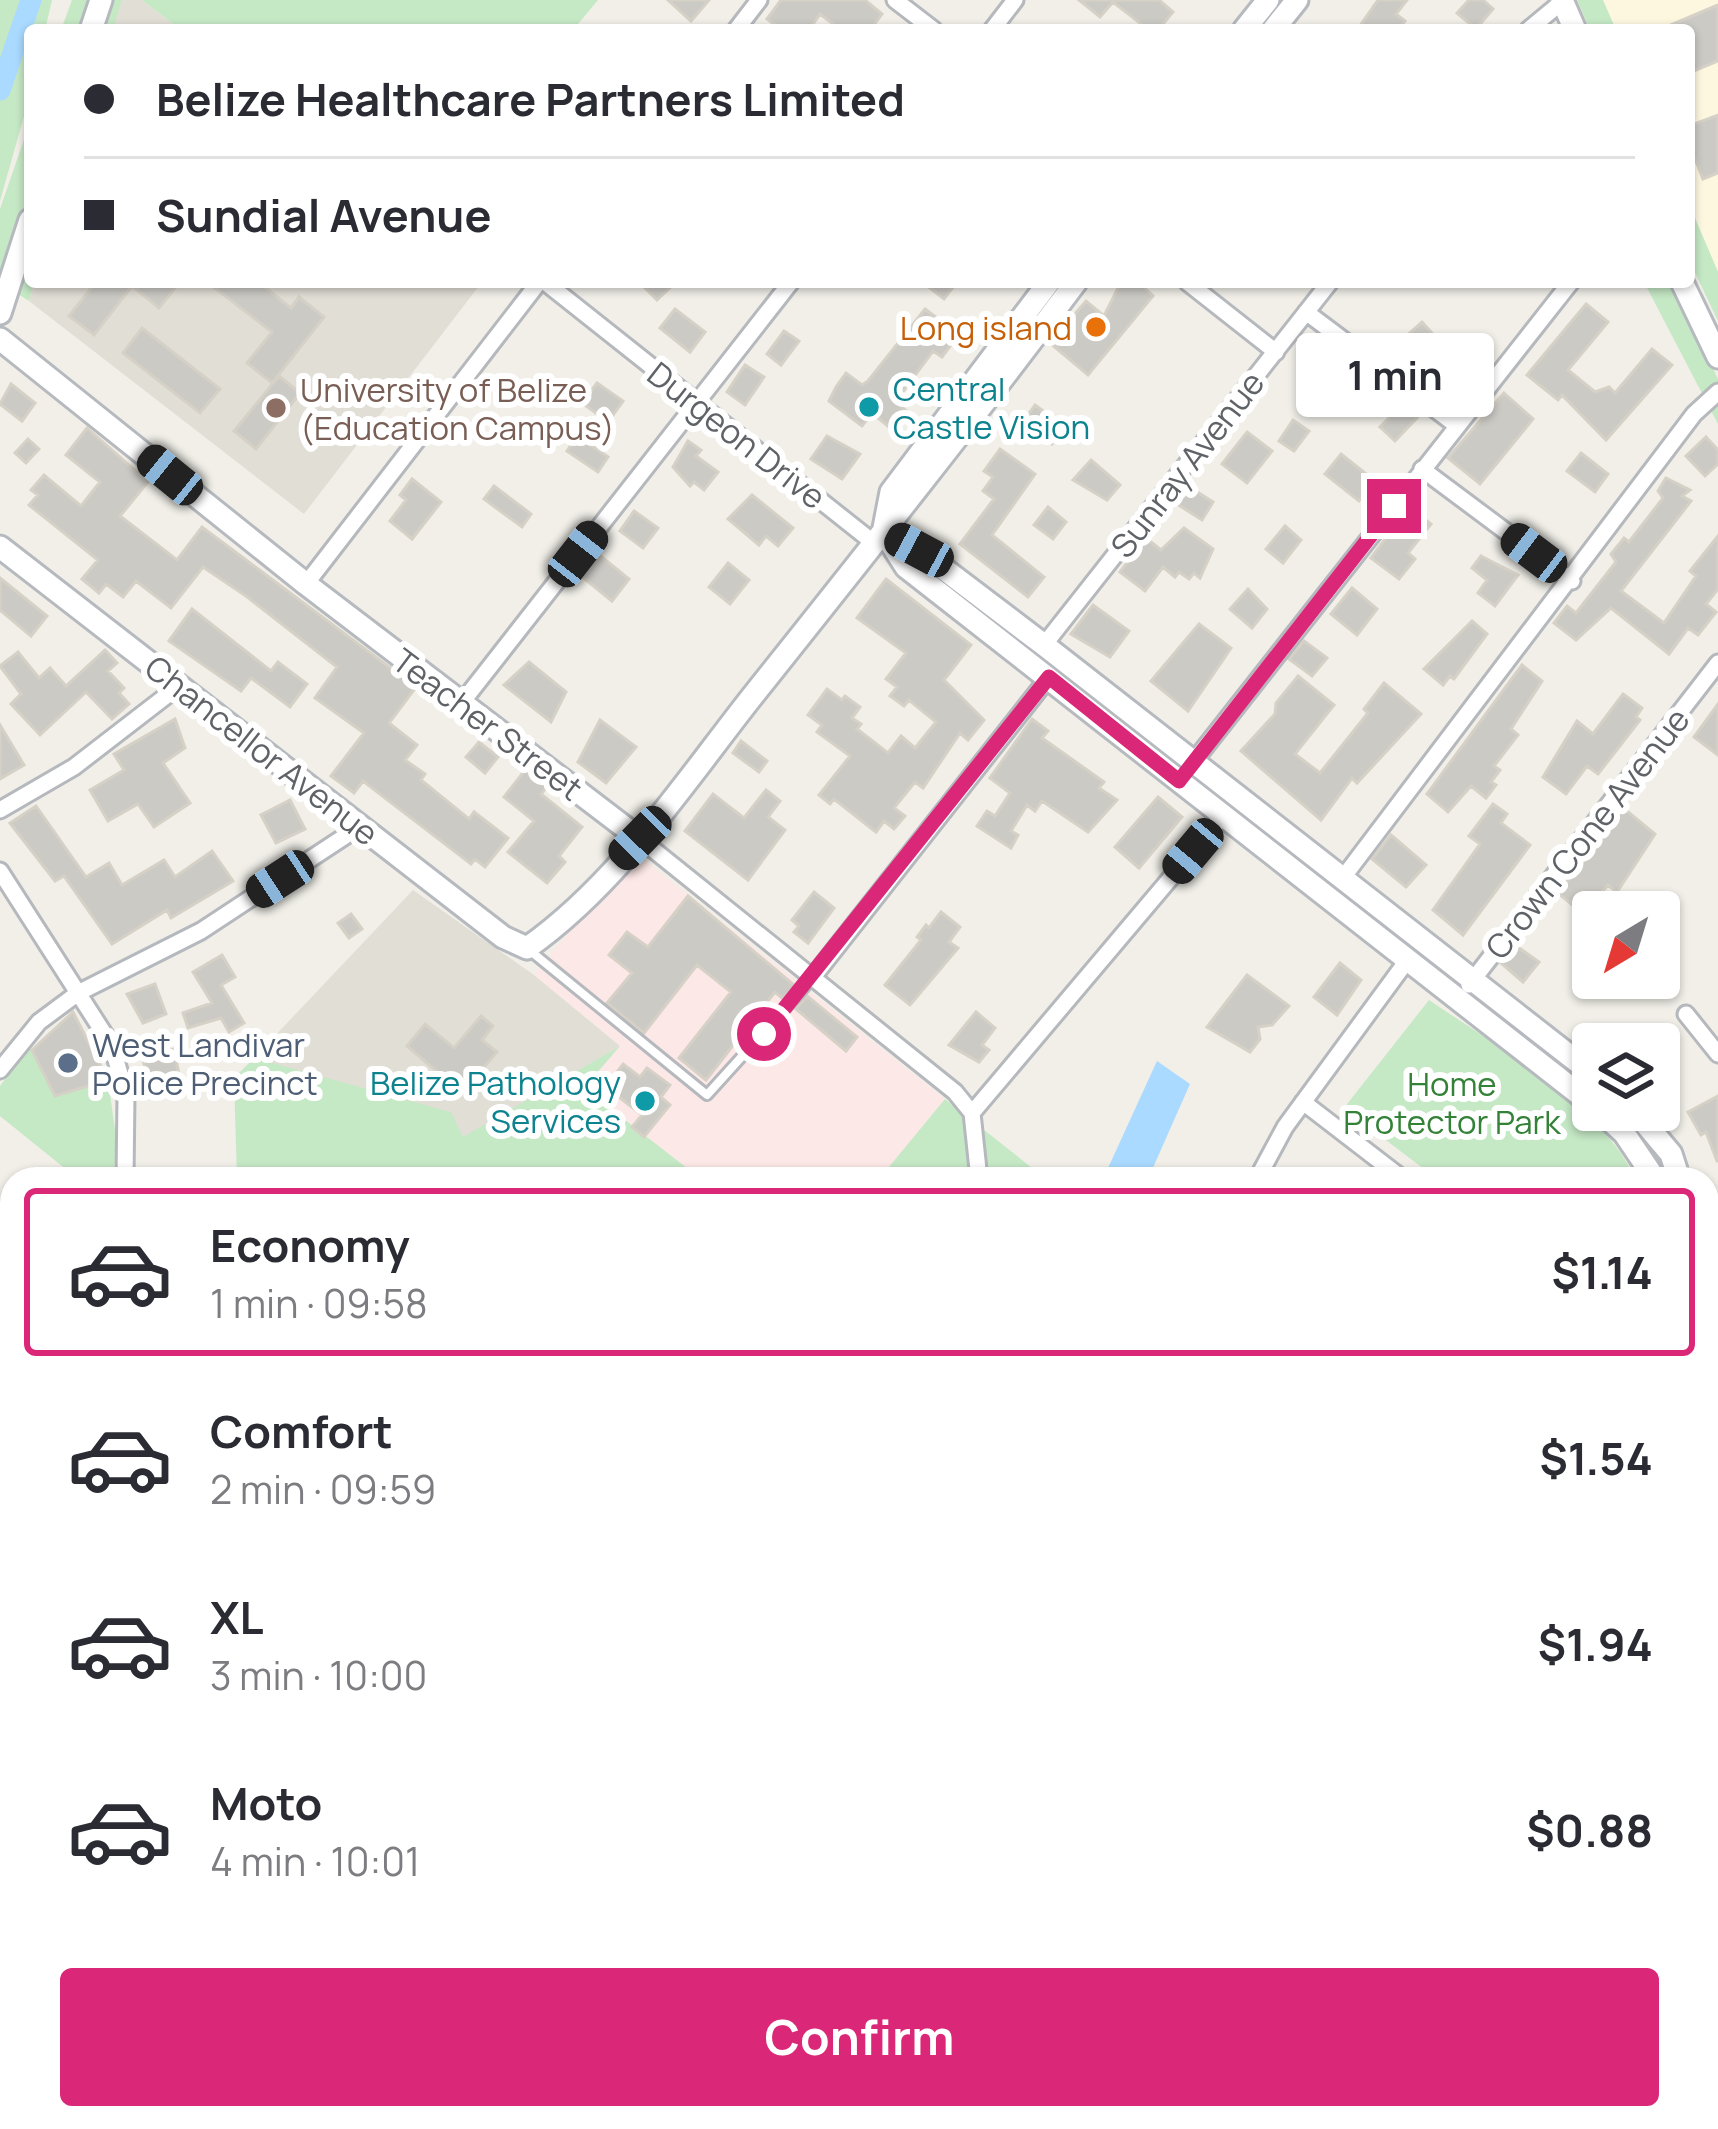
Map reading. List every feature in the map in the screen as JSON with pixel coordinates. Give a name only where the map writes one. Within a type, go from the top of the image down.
[{"type":"street","points":[[741,24],[759,0]]},
{"type":"street","points":[[895,0],[926,24]]},
{"type":"street","points":[[997,24],[1016,0]]},
{"type":"street","points":[[1249,24],[1268,0]]},
{"type":"street","points":[[1278,24],[1297,0]]},
{"type":"street","points":[[1535,24],[1563,0]]},
{"type":"street","points":[[0,313],[24,239]]},
{"type":"street","points":[[305,584],[537,288]]},
{"type":"street","name":"Durgeon Drive","points":[[550,288],[695,403],[879,537]]},
{"type":"street","points":[[460,705],[786,288]]},
{"type":"street","points":[[879,537],[891,492],[1044,288]]},
{"type":"street","points":[[527,948],[550,932],[640,838],[1071,288]]},
{"type":"street","points":[[1195,288],[1276,352]]},
{"type":"street","name":"Sunray Avenue","points":[[1044,645],[1325,288]]},
{"type":"street","points":[[1179,781],[1566,288]]},
{"type":"street","points":[[1685,288],[1718,357]]},
{"type":"street","points":[[1306,312],[1456,425]]},
{"type":"street","name":"Teacher Street","points":[[0,339],[460,705],[640,838],[955,1092],[972,1113]]},
{"type":"street","points":[[1342,879],[1694,414],[1718,392]]},
{"type":"street","points":[[1422,469],[1572,580]]},
{"type":"street","points":[[879,537],[1044,645],[1572,1058]]},
{"type":"street","name":"Chancellor Avenue","points":[[0,547],[503,937],[527,948]]},
{"type":"street","points":[[913,558],[1049,677],[1572,1089]]},
{"type":"street","name":"Crown Cone Avenue","points":[[1456,1002],[1718,663]]},
{"type":"street","points":[[813,977],[1049,677]]},
{"type":"street","points":[[0,810],[74,767],[179,686]]},
{"type":"street","points":[[979,1167],[972,1113],[1223,816]]},
{"type":"street","points":[[0,1070],[39,1022],[78,993],[201,931],[359,826]]},
{"type":"street","points":[[0,871],[112,1046],[126,1095],[125,1167]]},
{"type":"street","points":[[1263,1167],[1303,1102],[1406,962]]},
{"type":"street","points":[[1686,1014],[1718,1054]]},
{"type":"street","points":[[1303,1102],[1387,1167]]},
{"type":"street","points":[[1622,1131],[1647,1167]]},
{"type":"street","points":[[1652,1131],[1672,1154],[1676,1167]]},
{"type":"lane","points":[[527,948],[707,1094],[813,977]]},
{"type":"shaded area","points":[[122,0],[142,0],[173,24],[114,24]]},
{"type":"shaded area","points":[[1603,0],[1718,0],[1718,272],[1695,218],[1695,24],[1613,24]]},
{"type":"shaded area","name":"University of Belize (Education Campus)","points":[[32,288],[477,288],[304,514],[29,301]]},
{"type":"shaded area","points":[[634,852],[945,1099],[889,1167],[685,1167],[583,1088],[620,1045],[534,975]]},
{"type":"shaded area","points":[[413,890],[534,975],[620,1046],[463,1138],[254,1058]]},
{"type":"green space","points":[[0,0],[52,0],[46,24],[24,24],[24,116],[0,201]]},
{"type":"green space","points":[[72,0],[122,0],[115,24],[63,24]]},
{"type":"green space","points":[[142,0],[598,0],[578,24],[173,24]]},
{"type":"green space","points":[[1577,0],[1603,0],[1613,24],[1587,24]]},
{"type":"green space","points":[[24,139],[24,288],[32,288],[29,301],[0,282],[0,209]]},
{"type":"green space","points":[[1695,218],[1718,272],[1718,321],[1695,273]]},
{"type":"green space","points":[[1647,288],[1675,288],[1718,379],[1718,424]]},
{"type":"green space","name":"Home Protector Park","points":[[1429,1000],[1572,1101],[1572,1131],[1602,1131],[1629,1167],[1421,1167],[1344,1108]]},
{"type":"green space","points":[[29,1046],[55,1096],[108,1080],[117,1144],[114,1167],[63,1167],[0,1116],[0,1086]]},
{"type":"green space","points":[[620,1046],[584,1088],[686,1167],[237,1167],[234,1078],[254,1058],[451,1112],[463,1137]]},
{"type":"green space","points":[[945,1099],[1031,1167],[889,1167]]},
{"type":"water","points":[[1157,1061],[1190,1084],[1153,1167],[1108,1167]]},
{"type":"building","points":[[668,0],[709,0],[691,21]]},
{"type":"building","points":[[781,0],[865,0],[882,14],[874,24],[833,24],[820,14],[813,24],[774,24],[767,19]]},
{"type":"building","points":[[1079,0],[1159,0],[1173,12],[1163,24],[1141,24],[1113,2],[1100,17]]},
{"type":"building","points":[[1378,0],[1407,0],[1396,14],[1405,21],[1403,24],[1361,24]]},
{"type":"building","points":[[1469,0],[1483,0],[1493,9],[1480,24],[1470,24],[1457,13]]},
{"type":"building","points":[[1718,5],[1718,61],[1695,71],[1695,24],[1673,24]]},
{"type":"building","points":[[1718,115],[1718,173],[1703,179],[1695,158],[1695,124]]},
{"type":"building","points":[[91,288],[130,288],[94,335],[69,316]]},
{"type":"building","points":[[134,288],[175,288],[159,308]]},
{"type":"building","points":[[215,288],[266,288],[291,308],[299,297],[324,317],[272,383],[247,363],[272,332]]},
{"type":"building","points":[[645,288],[670,288],[657,300]]},
{"type":"building","points":[[930,288],[952,288],[944,299]]},
{"type":"building","points":[[1118,288],[1144,288],[1153,296],[1088,375],[1050,343],[1086,301],[1104,316]]},
{"type":"building","points":[[1586,304],[1608,322],[1568,370],[1595,392],[1609,387],[1615,393],[1652,349],[1672,365],[1606,440],[1562,395],[1558,400],[1527,375]]},
{"type":"building","points":[[675,309],[705,332],[690,352],[660,328]]},
{"type":"building","points":[[925,309],[953,330],[946,341],[951,345],[942,357],[933,351],[895,402],[908,412],[894,431],[872,413],[862,426],[829,401],[846,373],[862,385],[868,381]]},
{"type":"building","points":[[1422,322],[1458,362],[1449,372],[1425,353],[1413,364],[1396,345]]},
{"type":"building","points":[[142,328],[220,389],[200,413],[123,353]]},
{"type":"building","points":[[784,331],[799,341],[781,365],[767,354]]},
{"type":"building","points":[[1327,350],[1343,362],[1321,390],[1305,378]]},
{"type":"building","points":[[745,365],[764,377],[745,405],[727,392]]},
{"type":"building","points":[[279,376],[300,393],[256,449],[234,431]]},
{"type":"building","points":[[597,383],[623,401],[608,422],[582,403]]},
{"type":"building","points":[[11,384],[35,403],[22,421],[0,404]]},
{"type":"building","points":[[1504,393],[1533,419],[1480,484],[1448,458]]},
{"type":"building","points":[[1403,404],[1417,418],[1395,441],[1380,427]]},
{"type":"building","points":[[1035,405],[1065,427],[1052,444],[1023,422]]},
{"type":"building","points":[[1293,420],[1309,431],[1294,451],[1279,441]]},
{"type":"building","points":[[87,428],[148,482],[120,516],[177,560],[202,527],[416,687],[389,723],[417,745],[405,760],[425,774],[421,780],[469,819],[474,812],[508,838],[485,867],[475,859],[471,864],[363,781],[354,793],[331,776],[364,733],[315,698],[337,667],[246,596],[203,567],[171,608],[136,581],[123,597],[106,584],[99,593],[82,579],[98,560],[29,505],[38,495],[31,490],[44,475],[81,506],[100,482],[66,455]]},
{"type":"building","points":[[1247,432],[1272,451],[1247,483],[1222,464]]},
{"type":"building","points":[[577,436],[608,457],[598,472],[567,451]]},
{"type":"building","points":[[827,436],[860,454],[842,479],[811,459]]},
{"type":"building","points":[[1706,437],[1718,450],[1718,464],[1705,476],[1686,456]]},
{"type":"building","points":[[28,439],[39,449],[26,463],[15,453]]},
{"type":"building","points":[[688,441],[701,450],[696,456],[718,472],[704,490],[694,482],[690,486],[673,467]]},
{"type":"building","points":[[1000,449],[1035,474],[992,535],[1044,577],[1028,597],[960,544],[994,499],[983,491],[993,477],[984,471]]},
{"type":"building","points":[[1581,453],[1608,474],[1595,492],[1567,471]]},
{"type":"building","points":[[1341,454],[1375,481],[1359,501],[1325,474]]},
{"type":"building","points":[[1091,460],[1120,485],[1107,500],[1073,480]]},
{"type":"building","points":[[1666,478],[1690,490],[1682,496],[1691,501],[1621,591],[1664,623],[1696,576],[1690,571],[1718,536],[1718,589],[1706,604],[1716,612],[1698,635],[1688,628],[1669,654],[1611,608],[1576,640],[1554,623],[1567,606],[1576,613],[1616,562],[1611,554],[1624,538],[1629,542],[1663,498],[1658,491]]},
{"type":"building","points":[[412,479],[441,502],[412,539],[390,521],[406,500],[400,495]]},
{"type":"building","points":[[494,486],[531,514],[522,527],[484,499]]},
{"type":"building","points":[[1188,486],[1213,502],[1202,520],[1177,504]]},
{"type":"building","points":[[752,495],[793,528],[778,546],[766,536],[759,545],[728,519]]},
{"type":"building","points":[[1048,507],[1066,522],[1053,539],[1034,525]]},
{"type":"building","points":[[1409,507],[1431,524],[1408,553],[1415,559],[1399,579],[1371,558]]},
{"type":"building","points":[[634,511],[658,528],[643,548],[620,531]]},
{"type":"building","points":[[1285,526],[1301,540],[1283,563],[1266,549]]},
{"type":"building","points":[[1184,528],[1213,549],[1200,578],[1194,573],[1189,579],[1179,572],[1175,577],[1163,567],[1145,591],[1120,572],[1146,538],[1161,550]]},
{"type":"building","points":[[598,554],[629,579],[612,601],[580,575]]},
{"type":"building","points":[[1481,556],[1518,575],[1495,606],[1478,593],[1487,580],[1472,568]]},
{"type":"building","points":[[728,563],[749,580],[730,604],[709,587]]},
{"type":"building","points":[[0,578],[47,616],[31,636],[0,610]]},
{"type":"building","points":[[886,579],[971,645],[944,680],[984,720],[968,740],[960,733],[923,788],[915,782],[894,808],[905,816],[894,829],[884,821],[876,832],[834,799],[830,804],[819,795],[850,756],[817,732],[822,725],[808,715],[827,689],[842,700],[845,696],[860,707],[852,718],[861,724],[857,729],[888,753],[901,736],[915,748],[936,722],[909,700],[904,706],[890,696],[897,687],[886,679],[906,653],[857,618]]},
{"type":"building","points":[[1352,588],[1377,609],[1357,635],[1331,614]]},
{"type":"building","points":[[1248,589],[1267,609],[1252,628],[1230,609]]},
{"type":"building","points":[[1093,605],[1129,631],[1110,657],[1071,634]]},
{"type":"building","points":[[192,609],[271,671],[278,662],[307,684],[290,707],[251,678],[241,691],[169,641]]},
{"type":"building","points":[[1472,621],[1487,634],[1454,679],[1450,676],[1443,685],[1424,669]]},
{"type":"building","points":[[1199,624],[1231,648],[1188,711],[1151,681]]},
{"type":"building","points":[[1304,641],[1327,658],[1312,676],[1289,659]]},
{"type":"building","points":[[105,650],[117,663],[108,671],[124,688],[119,693],[129,704],[112,719],[86,692],[40,735],[11,704],[21,694],[0,666],[18,652],[39,678],[50,668],[66,686]]},
{"type":"building","points":[[529,662],[566,692],[551,722],[504,685]]},
{"type":"building","points":[[1522,665],[1542,681],[1511,729],[1518,735],[1494,766],[1500,770],[1491,782],[1496,785],[1486,798],[1471,786],[1448,812],[1427,794]]},
{"type":"building","points":[[1298,676],[1334,705],[1295,754],[1320,773],[1368,713],[1364,709],[1384,683],[1421,714],[1357,783],[1352,778],[1321,820],[1241,751],[1275,714],[1276,703]]},
{"type":"building","points":[[1623,694],[1642,708],[1636,717],[1640,720],[1598,774],[1587,766],[1566,794],[1543,777],[1577,721],[1593,734]]},
{"type":"building","points":[[1718,704],[1718,755],[1694,737]]},
{"type":"building","points":[[175,719],[185,748],[163,763],[190,803],[154,827],[138,804],[108,821],[90,790],[124,770],[114,754]]},
{"type":"building","points":[[1032,719],[1048,731],[1042,738],[1104,782],[1099,788],[1117,800],[1088,832],[1042,801],[1035,811],[1027,805],[1011,831],[1018,835],[1011,848],[977,826],[987,811],[995,816],[1010,793],[990,778]]},
{"type":"building","points":[[600,720],[636,747],[606,783],[578,762]]},
{"type":"building","points":[[0,725],[24,765],[0,779]]},
{"type":"building","points":[[741,741],[767,761],[759,772],[733,753]]},
{"type":"building","points":[[479,742],[498,757],[485,773],[466,757]]},
{"type":"building","points":[[525,770],[547,787],[541,794],[582,827],[559,856],[565,862],[547,883],[508,852],[534,821],[504,797]]},
{"type":"building","points":[[766,790],[780,801],[768,817],[785,830],[748,880],[685,831],[713,794],[744,818]]},
{"type":"building","points":[[1158,797],[1182,817],[1139,868],[1115,847]]},
{"type":"building","points":[[290,800],[305,829],[276,843],[261,815]]},
{"type":"building","points":[[1493,804],[1507,814],[1501,823],[1530,845],[1463,935],[1433,910],[1480,844],[1469,836]]},
{"type":"building","points":[[36,806],[86,877],[109,863],[122,885],[164,860],[175,877],[212,851],[233,881],[171,918],[167,910],[112,944],[64,876],[55,881],[10,823]]},
{"type":"building","points":[[1622,807],[1655,834],[1618,891],[1608,885],[1603,891],[1572,891],[1572,905],[1558,893]]},
{"type":"building","points":[[1391,835],[1426,865],[1406,887],[1372,859]]},
{"type":"building","points":[[814,892],[834,908],[808,943],[794,932],[799,926],[792,920]]},
{"type":"building","points":[[688,896],[795,986],[783,999],[775,992],[706,1080],[679,1058],[731,992],[697,965],[644,1033],[607,1003],[632,973],[609,955],[627,932],[648,947]]},
{"type":"building","points":[[941,912],[960,927],[949,942],[958,948],[910,1005],[885,985],[921,940],[917,937],[926,925],[929,928]]},
{"type":"building","points":[[351,914],[362,929],[349,938],[338,923]]},
{"type":"building","points":[[1515,945],[1539,962],[1523,982],[1501,963]]},
{"type":"building","points":[[222,955],[235,977],[221,985],[244,1023],[229,1032],[221,1018],[188,1028],[183,1013],[212,1003],[193,972]]},
{"type":"building","points":[[1340,963],[1361,980],[1337,1015],[1314,997]]},
{"type":"building","points":[[1247,975],[1289,1006],[1272,1025],[1258,1027],[1260,1039],[1250,1052],[1207,1027]]},
{"type":"building","points":[[155,984],[166,1014],[143,1023],[127,994]]},
{"type":"building","points":[[807,996],[857,1037],[846,1051],[796,1009]]},
{"type":"building","name":"West Landivar Police Precinct","points":[[73,1012],[108,1080],[55,1096],[32,1050]]},
{"type":"building","points":[[976,1012],[995,1028],[982,1045],[989,1050],[979,1062],[949,1045]]},
{"type":"building","points":[[481,1016],[493,1026],[482,1040],[497,1052],[462,1093],[407,1046],[425,1024],[454,1048]]},
{"type":"building","points":[[174,1049],[179,1074],[148,1081],[142,1056]]},
{"type":"building","name":"Belize Pathology Services","points":[[623,1064],[640,1077],[647,1068],[670,1085],[661,1097],[670,1105],[644,1137],[632,1127],[642,1115],[606,1087]]},
{"type":"building","points":[[1718,1096],[1717,1161],[1706,1132],[1701,1135],[1688,1112]]},
{"type":"waterway","points":[[0,90],[31,0]]},
{"type":"place","name":"Long island","points":[[1096,327]]},
{"type":"place","name":"Central Castle Vision","points":[[869,407]]},
{"type":"place","name":"University of Belize (Education Campus)","points":[[276,408]]},
{"type":"place","name":"West Landivar Police Precinct","points":[[68,1063]]},
{"type":"place","name":"Belize Pathology Services","points":[[645,1101]]},
{"type":"route","points":[[764,1034],[1049,677],[1179,781],[1394,506]]}]
